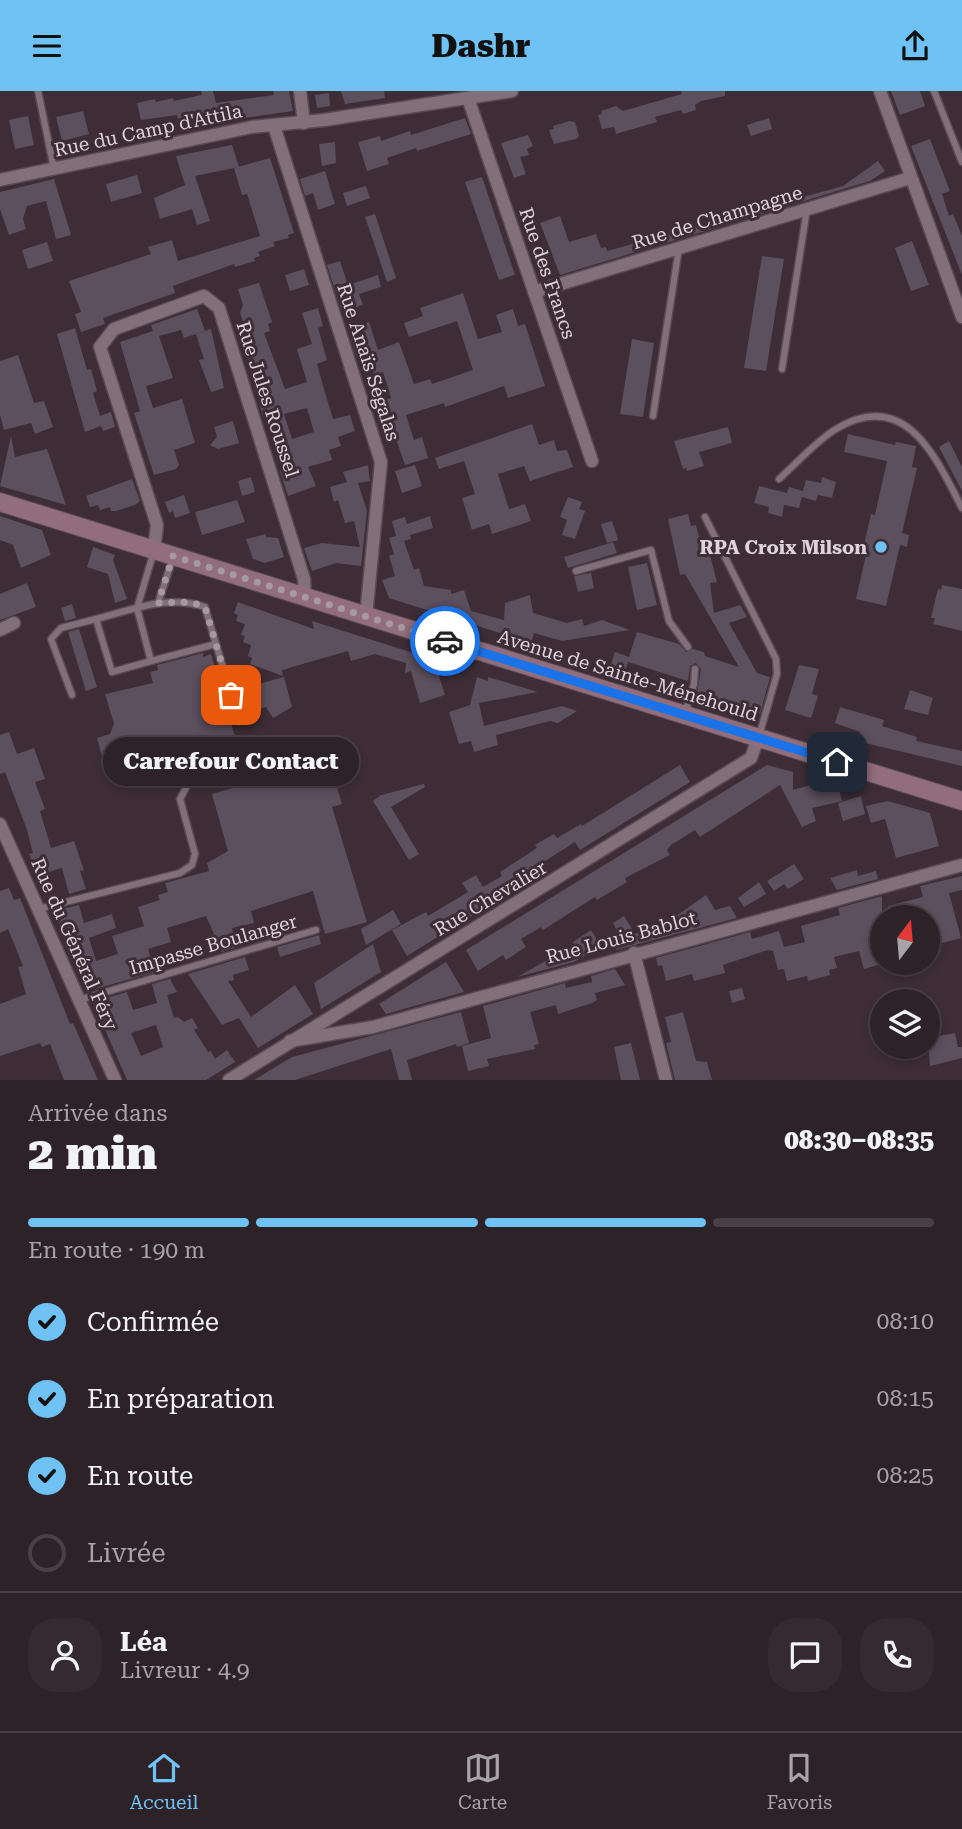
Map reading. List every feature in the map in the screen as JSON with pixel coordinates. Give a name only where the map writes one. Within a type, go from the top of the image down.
[{"type":"main road","name":"Avenue de Sainte-Ménehould","points":[[0,502],[758,738],[960,796]]},
{"type":"street","points":[[300,91],[304,123]]},
{"type":"street","name":"Rue du Camp d'Attila","points":[[0,180],[127,151],[512,91]]},
{"type":"street","points":[[880,91],[962,317]]},
{"type":"street","name":"Rue des Francs","points":[[468,98],[592,461]]},
{"type":"street","name":"Rue Anaïs Ségalas","points":[[274,126],[381,462],[366,616]]},
{"type":"street","name":"Rue de Champagne","points":[[534,292],[910,179]]},
{"type":"street","name":"Rue Jules Roussel","points":[[155,550],[157,524],[100,347],[114,329],[204,296],[219,308],[304,579],[305,597]]},
{"type":"street","points":[[0,630],[14,622]]},
{"type":"street","name":"Rue Chevalier","points":[[229,1080],[751,758],[758,738]]},
{"type":"street","name":"Rue du Général Féry","points":[[0,824],[115,1080]]},
{"type":"street","name":"Rue Louis Bablot","points":[[290,1041],[373,1027],[634,953],[962,865]]},
{"type":"street","points":[[634,953],[666,1080]]},
{"type":"lane","points":[[38,91],[54,169]]},
{"type":"lane","points":[[934,91],[962,162]]},
{"type":"lane","points":[[782,369],[807,209]]},
{"type":"lane","points":[[653,416],[679,248]]},
{"type":"lane","points":[[779,479],[836,429],[870,417],[894,420],[915,430],[932,451],[962,508]]},
{"type":"lane","points":[[705,517],[776,659],[777,674],[758,738]]},
{"type":"lane","points":[[151,661],[137,608],[155,550]]},
{"type":"lane","points":[[576,571],[651,550],[669,621],[688,647]]},
{"type":"lane","points":[[158,603],[173,556]]},
{"type":"lane","points":[[72,695],[51,639],[61,628],[158,603],[191,602],[205,607],[239,721]]},
{"type":"lane","points":[[96,619],[112,672],[216,643]]},
{"type":"lane","points":[[684,715],[694,684],[695,669]]},
{"type":"lane","points":[[38,909],[180,873],[192,865],[195,854],[180,799],[188,784],[301,753]]},
{"type":"lane","name":"Impasse Boulanger","points":[[79,1000],[316,930]]},
{"type":"building","points":[[201,91],[213,91],[216,103],[274,95],[273,91],[289,91],[293,111],[207,123],[205,113],[178,119],[177,115],[141,120],[137,103],[173,98],[174,101],[202,95]]},
{"type":"building","points":[[341,91],[384,91],[385,98],[345,104]]},
{"type":"building","points":[[681,91],[725,91],[725,96],[701,101],[695,105],[696,110],[683,114],[681,110],[655,117],[657,122],[616,134],[614,127],[602,129],[598,115],[602,114],[601,111],[616,106],[623,111],[682,94]]},
{"type":"building","points":[[891,91],[920,91],[925,106],[900,115]]},
{"type":"building","points":[[329,93],[330,106],[317,108],[315,95]]},
{"type":"building","points":[[83,111],[89,134],[62,141],[56,117]]},
{"type":"building","points":[[28,116],[34,145],[15,149],[9,120]]},
{"type":"building","points":[[465,118],[471,134],[387,158],[389,164],[367,171],[358,142],[380,136],[381,141],[410,131],[411,135]]},
{"type":"building","points":[[769,118],[772,129],[751,136],[747,125]]},
{"type":"building","points":[[575,122],[579,136],[554,144],[549,130],[554,129],[553,126]]},
{"type":"building","points":[[528,135],[533,146],[527,149],[529,155],[520,157],[526,174],[514,178],[501,143]]},
{"type":"building","points":[[930,139],[950,191],[942,194],[949,216],[953,214],[962,236],[962,275],[911,146]]},
{"type":"building","points":[[335,142],[336,163],[322,166],[319,144]]},
{"type":"building","points":[[232,145],[239,167],[195,176],[210,221],[197,225],[192,209],[160,219],[154,198],[185,185],[176,156]]},
{"type":"building","points":[[270,158],[294,233],[288,235],[289,238],[273,242],[275,246],[258,252],[260,256],[254,258],[255,261],[235,267],[234,264],[173,286],[175,293],[103,318],[105,324],[81,332],[75,314],[81,312],[69,281],[151,254],[148,247],[172,240],[178,261],[260,236],[247,194],[242,195],[234,168]]},
{"type":"building","points":[[878,161],[885,171],[870,181],[560,275],[540,223],[560,216],[569,242],[596,234],[601,248],[606,247],[607,251],[843,186]]},
{"type":"building","points":[[325,171],[335,204],[318,210],[313,193],[305,196],[300,179]]},
{"type":"building","points":[[137,175],[142,193],[111,202],[106,184]]},
{"type":"building","points":[[482,177],[515,275],[499,280],[465,182]]},
{"type":"building","points":[[54,179],[71,235],[56,239],[46,201],[27,206],[23,219],[26,229],[9,235],[0,209],[0,192]]},
{"type":"building","points":[[366,186],[370,198],[347,206],[343,193]]},
{"type":"building","points":[[375,214],[396,278],[387,282],[365,217]]},
{"type":"building","points":[[912,241],[929,285],[911,291],[895,248]]},
{"type":"building","points":[[47,242],[53,261],[28,269],[22,250]]},
{"type":"building","points":[[762,256],[784,259],[766,371],[744,368]]},
{"type":"building","points":[[340,261],[348,285],[378,275],[381,287],[359,294],[363,305],[342,311],[327,265]]},
{"type":"building","points":[[304,269],[309,285],[290,291],[285,275]]},
{"type":"building","points":[[259,283],[272,322],[268,324],[270,331],[264,333],[285,389],[307,382],[297,349],[312,344],[302,313],[318,308],[323,326],[318,328],[327,360],[317,364],[326,396],[333,419],[350,415],[355,431],[338,437],[341,446],[329,450],[332,460],[308,467],[316,486],[288,496],[280,471],[284,470],[267,416],[263,417],[246,353],[253,351],[240,313],[243,305],[238,289]],"holes":[[[307,408],[314,432],[292,439],[284,414]]]},
{"type":"building","points":[[463,293],[478,339],[502,332],[496,315],[513,309],[518,326],[525,324],[545,386],[508,398],[504,386],[445,407],[444,403],[406,415],[414,440],[422,437],[428,458],[405,465],[396,439],[391,441],[378,402],[391,398],[383,372],[374,375],[368,353],[357,357],[351,340],[362,336],[359,325],[369,322],[378,350],[399,342],[414,384],[430,379],[432,384],[473,370],[457,321],[409,337],[404,323],[423,316],[420,308]]},
{"type":"building","points":[[197,309],[205,331],[184,338],[181,330],[159,336],[173,378],[146,386],[153,408],[182,399],[195,443],[174,450],[179,465],[176,469],[154,475],[134,413],[140,411],[120,342],[153,331],[151,325]]},
{"type":"building","points":[[75,328],[87,370],[91,369],[97,391],[93,393],[100,416],[111,412],[115,427],[103,431],[101,426],[85,432],[57,334]]},
{"type":"building","points":[[211,329],[224,388],[211,392],[199,360],[204,359],[196,334]]},
{"type":"building","points":[[632,339],[654,343],[643,417],[620,414]]},
{"type":"building","points":[[18,355],[34,403],[44,401],[53,427],[35,434],[31,423],[4,430],[0,415],[0,361]]},
{"type":"building","points":[[233,421],[239,443],[218,449],[210,445],[217,437],[214,427]]},
{"type":"building","points":[[532,424],[539,445],[554,440],[557,451],[567,450],[573,467],[530,481],[524,466],[498,474],[509,509],[525,504],[531,521],[492,534],[489,524],[472,530],[462,498],[475,494],[464,461],[439,469],[435,458]]},
{"type":"building","points":[[728,427],[732,443],[699,452],[704,466],[687,471],[686,468],[683,469],[674,441]]},
{"type":"building","points":[[848,434],[895,445],[896,442],[916,446],[912,467],[917,468],[902,533],[909,535],[907,547],[900,545],[886,606],[856,599],[867,550],[863,549],[871,514],[875,515],[887,461],[844,452]]},
{"type":"building","points":[[11,436],[15,457],[47,449],[66,505],[0,486]]},
{"type":"building","points":[[949,441],[962,467],[962,491],[939,447]]},
{"type":"building","points":[[368,465],[370,481],[358,483],[367,511],[361,566],[336,563],[312,571],[304,548],[322,543],[360,547],[354,521],[345,523],[338,500],[334,502],[330,487],[347,482],[343,472]]},
{"type":"building","points":[[415,465],[422,486],[402,493],[395,471]]},
{"type":"building","points":[[251,477],[255,492],[242,496],[238,481]]},
{"type":"building","points":[[822,477],[836,482],[832,498],[818,495],[816,501],[802,497],[799,508],[784,505],[782,517],[768,513],[769,507],[754,503],[759,486],[787,493],[789,487],[803,491],[806,480],[821,483]]},
{"type":"building","points":[[132,479],[140,501],[135,505],[116,511],[111,511],[110,507],[100,510],[98,505],[90,507],[86,496]]},
{"type":"building","points":[[184,495],[190,513],[175,518],[173,511],[169,513],[165,502]]},
{"type":"building","points":[[568,497],[582,502],[579,509],[585,511],[575,539],[562,535],[567,520],[560,517]]},
{"type":"building","points":[[237,500],[245,522],[202,535],[195,512]]},
{"type":"building","points":[[688,514],[691,526],[696,525],[703,556],[710,555],[717,582],[710,583],[714,613],[740,605],[747,617],[729,623],[757,673],[770,677],[760,714],[697,694],[701,669],[696,663],[690,666],[688,681],[628,662],[625,672],[610,667],[615,652],[629,657],[637,632],[679,644],[686,652],[693,649],[704,652],[705,656],[739,667],[685,574],[680,575],[668,519]]},
{"type":"building","points":[[0,516],[42,530],[51,555],[21,568],[13,545],[0,540]]},
{"type":"building","points":[[430,516],[433,528],[410,535],[411,539],[404,541],[414,570],[419,568],[424,586],[451,590],[451,594],[464,590],[471,611],[504,620],[505,603],[530,595],[533,613],[567,623],[582,619],[584,626],[602,620],[630,630],[562,641],[534,633],[531,643],[389,598],[382,580],[395,576],[389,556],[394,554],[389,538],[396,536],[392,521],[405,517],[407,524]]},
{"type":"building","points":[[612,521],[618,540],[607,543],[601,524]]},
{"type":"building","points":[[266,534],[266,537],[278,538],[284,557],[265,563],[253,559],[246,539]]},
{"type":"building","points":[[613,542],[617,553],[568,568],[564,557]]},
{"type":"building","points":[[93,547],[115,555],[113,560],[127,599],[115,603],[108,574],[87,567]]},
{"type":"building","points":[[647,563],[657,605],[637,610],[628,567]]},
{"type":"building","points":[[591,573],[594,588],[578,592],[574,576]]},
{"type":"building","points":[[27,583],[36,607],[0,620],[0,594]]},
{"type":"building","points":[[942,585],[962,589],[962,631],[933,624],[935,618],[931,618],[938,589],[941,590]]},
{"type":"building","points":[[238,602],[314,629],[312,621],[442,662],[435,664],[445,695],[420,703],[411,671],[405,673],[406,663],[375,654],[351,661],[348,651],[282,670],[283,676],[250,664],[252,658],[248,656],[251,645],[243,642],[245,636],[241,635],[245,624],[236,621],[238,615],[234,613]]},
{"type":"building","points":[[72,604],[76,618],[65,621],[61,608]]},
{"type":"building","points":[[79,629],[97,687],[86,691],[68,632]]},
{"type":"building","points":[[203,653],[203,657],[211,654],[235,737],[173,755],[172,749],[105,768],[97,738],[110,734],[114,724],[105,694],[153,683],[150,672],[158,670],[157,665]]},
{"type":"building","points":[[799,665],[819,669],[812,694],[818,696],[811,718],[785,710]]},
{"type":"building","points":[[284,677],[292,707],[273,718],[266,707],[256,710],[251,691],[257,689],[255,685]]},
{"type":"building","points":[[477,677],[488,681],[488,677],[538,692],[479,703],[484,726],[562,706],[577,711],[558,723],[550,721],[496,735],[498,745],[474,752],[471,741],[459,744],[449,712],[470,705]]},
{"type":"building","points":[[910,690],[933,698],[928,715],[904,709]]},
{"type":"building","points":[[840,707],[884,720],[882,726],[917,737],[916,741],[962,751],[962,766],[857,741],[860,732],[835,723]]},
{"type":"building","points":[[9,732],[17,754],[34,748],[45,779],[35,782],[45,809],[40,811],[51,848],[74,841],[84,870],[80,871],[86,889],[69,894],[62,868],[38,875],[29,854],[33,853],[27,830],[5,772],[0,774],[0,735]]},
{"type":"building","points":[[318,763],[323,780],[334,777],[342,804],[332,807],[367,922],[325,934],[313,891],[251,911],[254,923],[232,928],[237,947],[222,952],[206,916],[167,928],[171,942],[148,949],[155,972],[88,991],[54,911],[79,905],[84,923],[112,914],[116,928],[89,938],[96,961],[118,954],[112,936],[144,926],[138,907],[160,900],[158,895],[168,892],[165,883],[209,871],[207,863],[228,851],[212,794]]},
{"type":"building","points":[[680,765],[690,782],[580,850],[575,842],[519,877],[523,884],[407,956],[392,930],[426,912],[428,916],[468,892],[462,883],[476,875],[483,887],[502,876],[500,872],[537,848],[535,845],[554,834],[557,838],[581,824],[582,826]]},
{"type":"building","points":[[767,765],[793,772],[793,790],[824,781],[838,785],[842,801],[812,808],[816,821],[802,827],[780,785],[700,837],[695,830],[671,845],[667,850],[670,855],[625,878],[627,882],[597,900],[595,897],[543,930],[541,927],[521,939],[526,947],[506,960],[503,955],[478,971],[466,950]]},
{"type":"building","points":[[424,784],[425,787],[391,807],[419,854],[409,860],[373,801],[381,795]]},
{"type":"building","points":[[861,796],[865,814],[843,821],[838,803]]},
{"type":"building","points":[[888,801],[930,813],[939,846],[896,858],[885,819],[871,823],[866,806]]},
{"type":"building","points":[[794,864],[804,879],[788,889],[784,884],[774,891],[767,881]]},
{"type":"building","points":[[857,870],[858,876],[876,871],[878,879],[837,890],[830,878]]},
{"type":"building","points":[[962,876],[962,890],[949,893],[961,938],[940,943],[940,905],[892,905],[923,897],[920,886]]},
{"type":"building","points":[[759,882],[766,894],[744,907],[738,898]]},
{"type":"building","points":[[9,888],[14,900],[20,898],[70,1024],[73,1023],[98,1080],[64,1080],[50,1044],[42,1047],[40,1043],[0,1056],[0,1004],[26,994],[18,967],[23,966],[8,929],[0,933],[0,891]]},
{"type":"building","points":[[706,895],[715,910],[730,906],[737,918],[616,950],[615,946],[623,941],[613,923],[624,916],[635,934],[664,920],[666,923]]},
{"type":"building","points":[[882,896],[882,905],[870,905],[870,967],[864,969],[859,951],[834,957],[837,968],[829,970],[830,975],[808,981],[807,976],[787,981],[784,969],[778,970],[773,951],[768,950],[723,965],[725,973],[694,981],[692,974],[666,981],[662,965],[658,966],[656,958],[750,932],[752,939],[779,931],[784,947],[805,942],[801,926],[840,915],[838,908]]},
{"type":"building","points":[[393,910],[401,924],[366,945],[361,929]]},
{"type":"building","points":[[591,930],[601,946],[574,962],[517,977],[574,945],[573,942]]},
{"type":"building","points":[[319,935],[321,944],[280,957],[277,947]]},
{"type":"building","points":[[373,944],[381,972],[321,1009],[314,983]]},
{"type":"building","points":[[245,957],[249,970],[233,975],[234,980],[228,981],[251,1017],[295,985],[313,1014],[258,1048],[239,1018],[222,1025],[188,974]]},
{"type":"building","points":[[446,962],[464,992],[386,1014],[379,1004]]},
{"type":"building","points":[[615,969],[625,985],[595,993],[597,1000],[592,1003],[558,1014],[556,1005],[530,1012],[539,1044],[534,1045],[535,1049],[487,1059],[489,1066],[468,1071],[462,1046],[491,1038],[483,1006],[565,983],[566,988],[592,982],[591,976]]},
{"type":"building","points":[[170,979],[177,992],[167,995],[174,1018],[178,1017],[184,1022],[192,1018],[198,1028],[194,1030],[208,1052],[211,1051],[215,1059],[227,1050],[235,1062],[206,1080],[127,1080],[93,1002],[127,992],[133,1010],[157,1003],[152,984]],"holes":[[[156,1025],[163,1047],[141,1056],[131,1033]]]},
{"type":"building","points":[[742,988],[745,999],[732,1003],[729,991]]},
{"type":"building","points":[[461,1012],[469,1043],[457,1047],[456,1044],[407,1060],[412,1080],[399,1080],[391,1049],[295,1080],[254,1080],[292,1057]]},
{"type":"building","points":[[683,1012],[696,1061],[707,1062],[712,1080],[675,1080],[666,1043],[671,1042],[665,1017]]},
{"type":"building","points":[[955,1033],[958,1047],[962,1047],[962,1058],[930,1066],[930,1059],[940,1059],[940,1036]]},
{"type":"building","points":[[631,1043],[640,1080],[621,1080],[614,1047]]},
{"type":"way so far","points":[[231,695],[205,607],[191,602],[158,603],[173,556],[445,641]]},
{"type":"place","name":"RPA Croix Milson","points":[[881,547]]},
{"type":"place","name":"Carrefour Contact","points":[[231,695]]},
{"type":"route","points":[[445,641],[837,762]]}]
